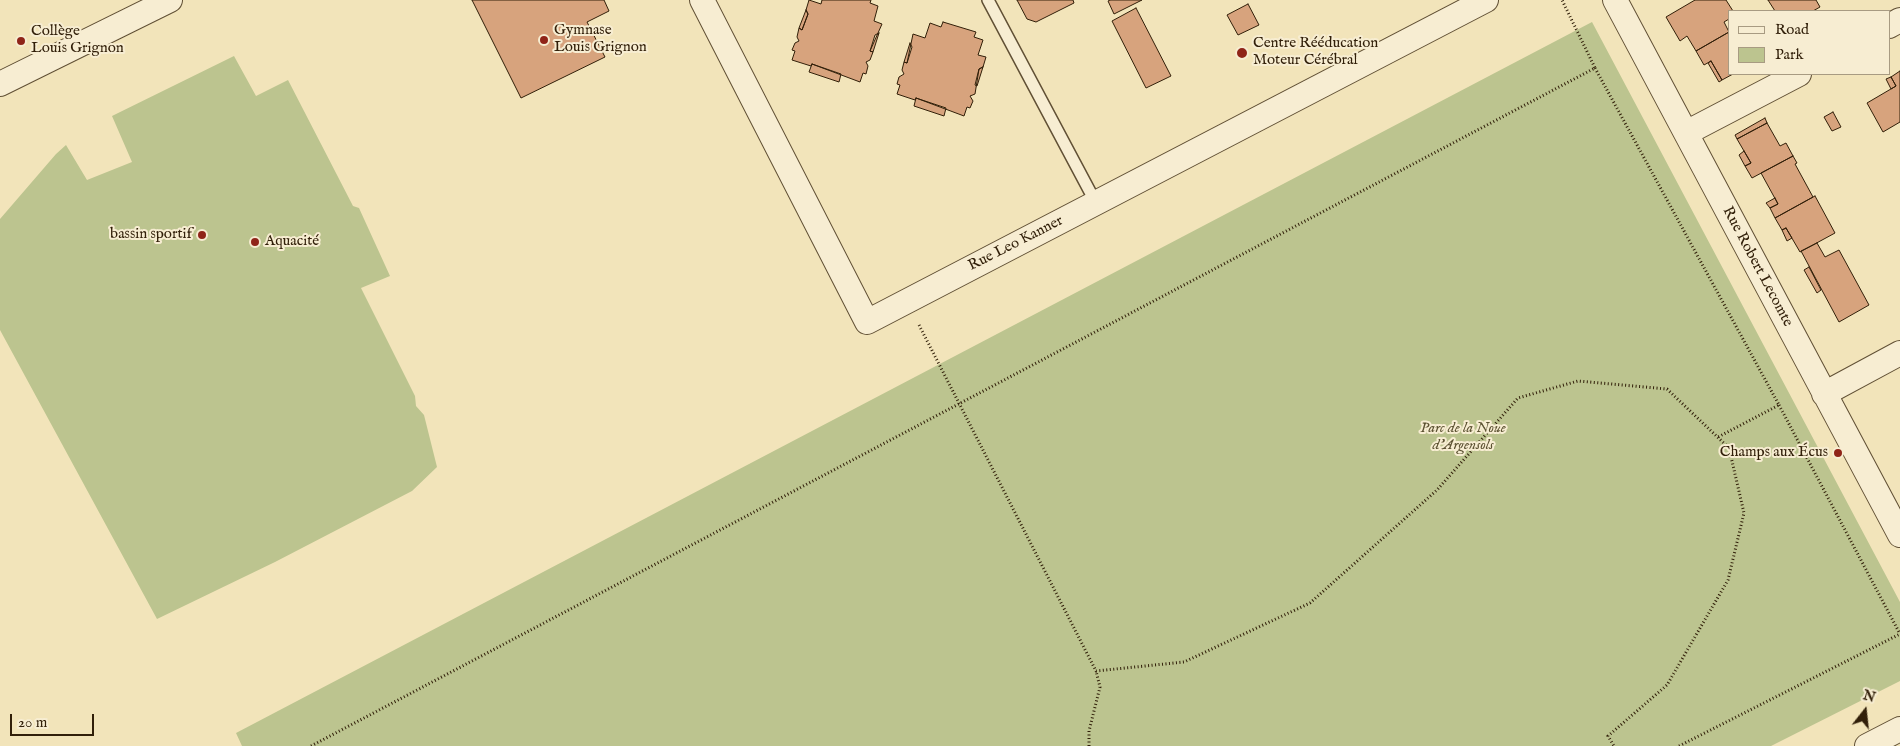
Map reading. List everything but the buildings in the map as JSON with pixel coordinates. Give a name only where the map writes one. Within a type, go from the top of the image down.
[{"type":"street","points":[[0,84],[170,0]]},
{"type":"street","name":"Rue Leo Kanner","points":[[702,0],[867,322],[1486,0]]},
{"type":"street","name":"Rue Robert Lecomte","points":[[1615,0],[1900,535]]},
{"type":"street","points":[[1686,133],[1797,75]]},
{"type":"street","points":[[1824,394],[1900,353]]},
{"type":"street","points":[[1867,746],[1896,737]]},
{"type":"lane","points":[[988,0],[1096,203]]},
{"type":"path","points":[[1562,0],[1595,68],[1779,405],[1900,634],[1679,746]]},
{"type":"path","points":[[311,746],[1595,68]]},
{"type":"path","points":[[906,301],[1096,671],[1100,687],[1089,731],[1089,746]]},
{"type":"path","points":[[1096,671],[1184,662],[1310,603],[1437,490],[1518,398],[1578,381],[1667,390],[1728,448],[1744,513],[1728,580],[1668,685],[1608,736],[1614,746]]},
{"type":"path","points":[[1718,437],[1779,405]]},
{"type":"green space","name":"Parc de la Noue d'Argensols","points":[[1592,22],[1900,602],[1900,681],[1771,746],[242,746],[236,733]]},
{"type":"green space","points":[[234,56],[256,96],[288,80],[353,206],[359,208],[390,276],[361,288],[415,396],[416,406],[424,415],[437,467],[412,491],[275,562],[157,619],[0,330],[0,219],[66,145],[87,180],[132,162],[112,116]]},
{"type":"place","name":"Gymnase Louis Grignon","points":[[544,40]]},
{"type":"place","name":"Collège Louis Grignon","points":[[21,41]]},
{"type":"place","name":"Centre Rééducation Moteur Cérébral","points":[[1242,53]]},
{"type":"place","name":"bassin sportif","points":[[202,235]]},
{"type":"place","name":"Aquacité","points":[[255,242]]},
{"type":"place","name":"Champs aux Écus","points":[[1838,453]]}]
